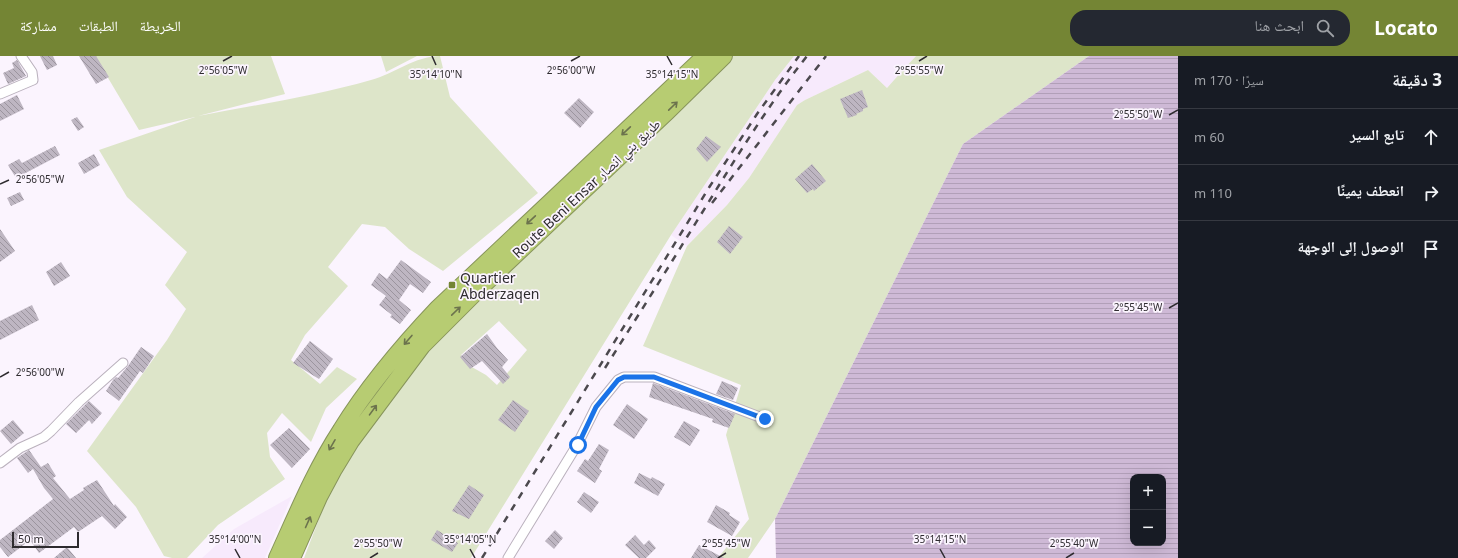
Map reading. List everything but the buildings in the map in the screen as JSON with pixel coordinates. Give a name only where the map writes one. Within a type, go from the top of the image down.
[{"type":"highway","name":"Route Beni Ensar طريق بني انصار","points":[[277,558],[308,488],[341,428],[398,352],[438,308],[705,56]]},
{"type":"highway","name":"Route Beni Ensar طريق بني انصار","points":[[292,558],[319,497],[351,441],[422,346],[471,296],[724,56]]},
{"type":"street","points":[[0,94],[33,80],[32,72],[21,56]]},
{"type":"street","points":[[0,463],[20,448],[44,437],[79,402],[123,363]]},
{"type":"street","points":[[508,558],[578,445],[596,407],[618,380],[624,377],[654,377],[765,419]]},
{"type":"shaded area","points":[[794,56],[916,56],[887,88],[868,70],[797,105],[749,178],[727,205],[687,246],[671,235],[775,80]]},
{"type":"shaded area","points":[[1089,56],[1178,56],[1178,558],[776,558],[775,519],[963,144]]},
{"type":"shaded area","points":[[292,496],[265,558],[202,558],[234,529]]},
{"type":"green space","points":[[95,56],[271,56],[285,94],[198,116],[350,86],[380,77],[422,59],[440,56],[450,97],[538,193],[443,271],[409,249],[385,227],[362,224],[328,267],[348,286],[305,335],[291,360],[320,384],[337,367],[357,379],[326,408],[311,442],[282,413],[267,433],[270,457],[285,479],[218,525],[187,558],[172,558],[164,556],[136,507],[87,451],[167,340],[186,309],[165,285],[187,252],[127,197],[99,150],[195,117],[139,130]]},
{"type":"green space","points":[[381,56],[417,56],[386,72]]},
{"type":"green space","points":[[731,56],[794,56],[775,80],[671,235],[471,558],[304,558],[337,472],[422,354]],"holes":[[[499,321],[527,350],[497,385],[486,375],[470,366],[461,355]]]},
{"type":"green space","points":[[916,56],[1089,56],[963,144],[775,519],[748,558],[718,558],[749,519],[726,435],[741,385],[643,346],[687,246],[727,205],[749,178],[797,105],[868,70],[887,88]]},
{"type":"railway","points":[[482,558],[710,186],[757,114],[799,56]]},
{"type":"railway","points":[[605,368],[744,145],[807,56]]},
{"type":"railway","points":[[712,203],[826,56]]},
{"type":"place","name":"Quartier Abderzaqen","points":[[452,285]]},
{"type":"route","points":[[578,445],[596,407],[604,395],[618,380],[624,377],[654,377],[765,419]]}]
